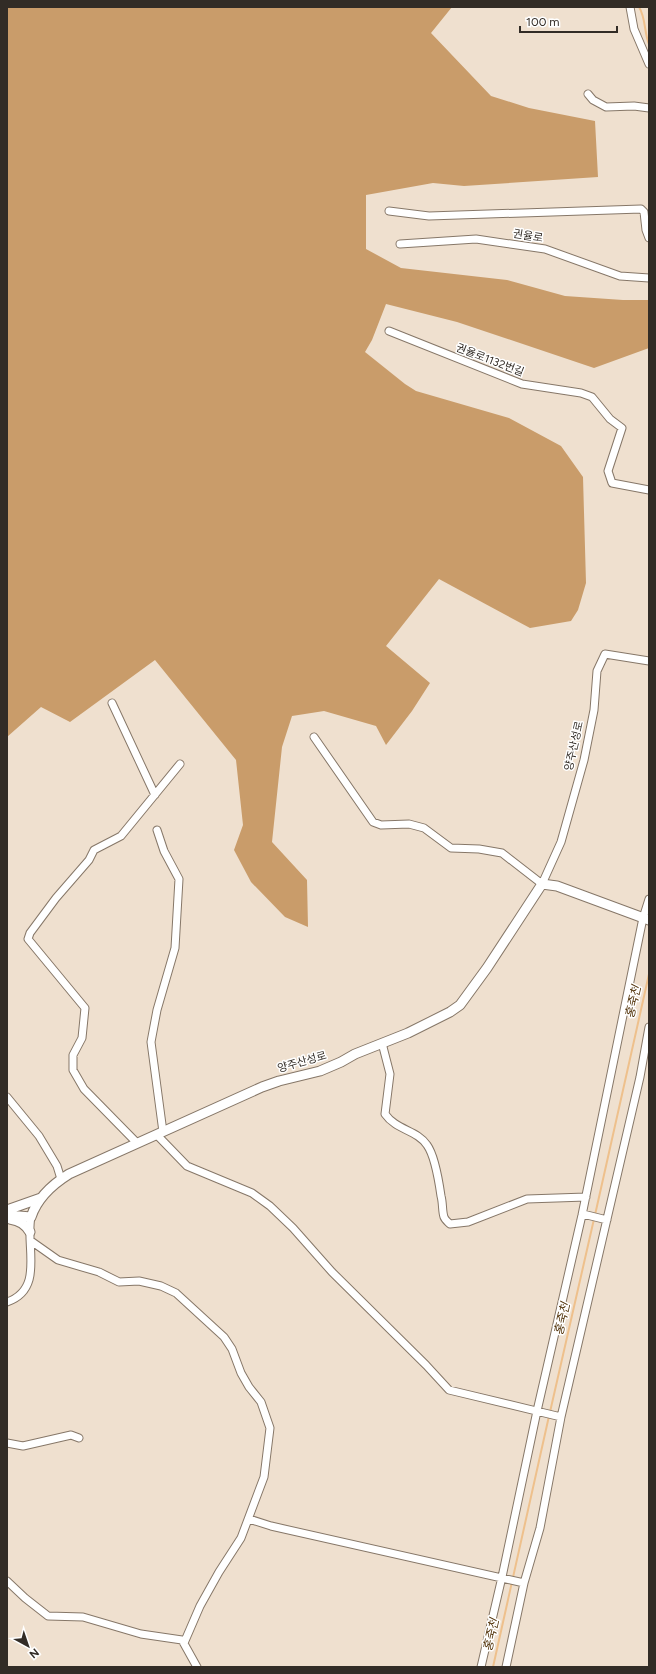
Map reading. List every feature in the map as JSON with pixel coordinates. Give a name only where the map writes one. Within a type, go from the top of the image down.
[{"type":"street","points":[[630,7],[634,29],[649,64]]},
{"type":"street","points":[[588,94],[593,100],[606,107],[634,106],[649,108]]},
{"type":"street","points":[[389,211],[429,216],[640,209],[644,212],[646,230],[649,238]]},
{"type":"street","name":"권율로","points":[[400,244],[476,239],[484,240],[545,249],[620,276],[649,278]]},
{"type":"street","name":"권율로1132번길","points":[[389,331],[522,384],[582,393],[592,397],[610,419],[622,428],[608,471],[612,483],[649,490]]},
{"type":"street","name":"양주산성로","points":[[7,1302],[18,1298],[25,1291],[30,1274],[31,1217],[33,1211],[41,1198],[61,1179],[69,1174],[262,1087],[279,1081],[320,1071],[450,1012],[460,1005],[488,968],[542,884],[561,842],[584,760],[594,710],[597,671],[605,654],[649,661]]},
{"type":"street","points":[[112,703],[155,795]]},
{"type":"street","points":[[314,737],[373,822],[381,825],[409,824],[424,828],[451,848],[479,849],[502,853],[542,884],[557,886],[646,919]]},
{"type":"street","points":[[137,1143],[84,1089],[73,1070],[73,1055],[82,1038],[84,1008],[28,939],[30,933],[56,898],[89,860],[94,850],[121,836],[180,764]]},
{"type":"street","points":[[157,830],[164,851],[179,879],[175,948],[157,1010],[151,1042],[160,1133],[187,1166],[252,1192],[270,1206],[293,1228],[332,1272],[426,1365],[449,1390],[561,1416]]},
{"type":"street","points":[[481,1667],[502,1577],[537,1411],[583,1214],[649,899]]},
{"type":"street","points":[[506,1667],[524,1583],[540,1528],[561,1416],[640,1077],[649,1027]]},
{"type":"street","points":[[382,1043],[390,1074],[385,1114],[395,1125],[419,1137],[427,1145],[433,1158],[444,1218],[450,1224],[468,1222],[528,1199],[586,1197]]},
{"type":"street","points":[[7,1097],[39,1136],[57,1166],[61,1179]]},
{"type":"street","points":[[7,1210],[41,1198]]},
{"type":"street","points":[[583,1214],[607,1220]]},
{"type":"street","points":[[7,1215],[31,1217]]},
{"type":"street","points":[[7,1219],[18,1221],[25,1225],[31,1237],[58,1260],[99,1272],[119,1282],[139,1281],[161,1286],[176,1293],[224,1337],[232,1349],[242,1373],[250,1387],[262,1402],[270,1428],[264,1477],[241,1538],[219,1572],[200,1606],[184,1643]]},
{"type":"street","points":[[7,1443],[23,1446],[71,1435],[79,1438]]},
{"type":"street","points":[[249,1519],[271,1526],[524,1583]]},
{"type":"street","points":[[7,1581],[25,1598],[48,1616],[83,1617],[141,1634],[182,1640],[197,1667]]},
{"type":"shaded area","points":[[7,7],[452,7],[431,33],[491,96],[529,108],[595,121],[598,177],[464,186],[433,183],[366,195],[366,249],[401,268],[507,280],[565,296],[623,300],[649,300],[649,348],[594,368],[457,322],[386,304],[372,340],[365,352],[416,391],[509,418],[561,446],[583,477],[586,583],[578,610],[571,621],[530,628],[439,579],[386,646],[430,683],[412,711],[386,745],[376,726],[324,711],[292,716],[282,747],[272,842],[307,880],[308,927],[285,917],[251,882],[234,850],[243,825],[236,760],[155,660],[70,722],[41,707],[7,737]]},
{"type":"waterway","name":"홍죽천","points":[[639,7],[643,16],[649,44]]},
{"type":"waterway","name":"홍죽천","points":[[595,1215],[649,974]]},
{"type":"waterway","name":"홍죽천","points":[[550,1412],[594,1219]]},
{"type":"waterway","name":"홍죽천","points":[[493,1667],[549,1416]]}]
